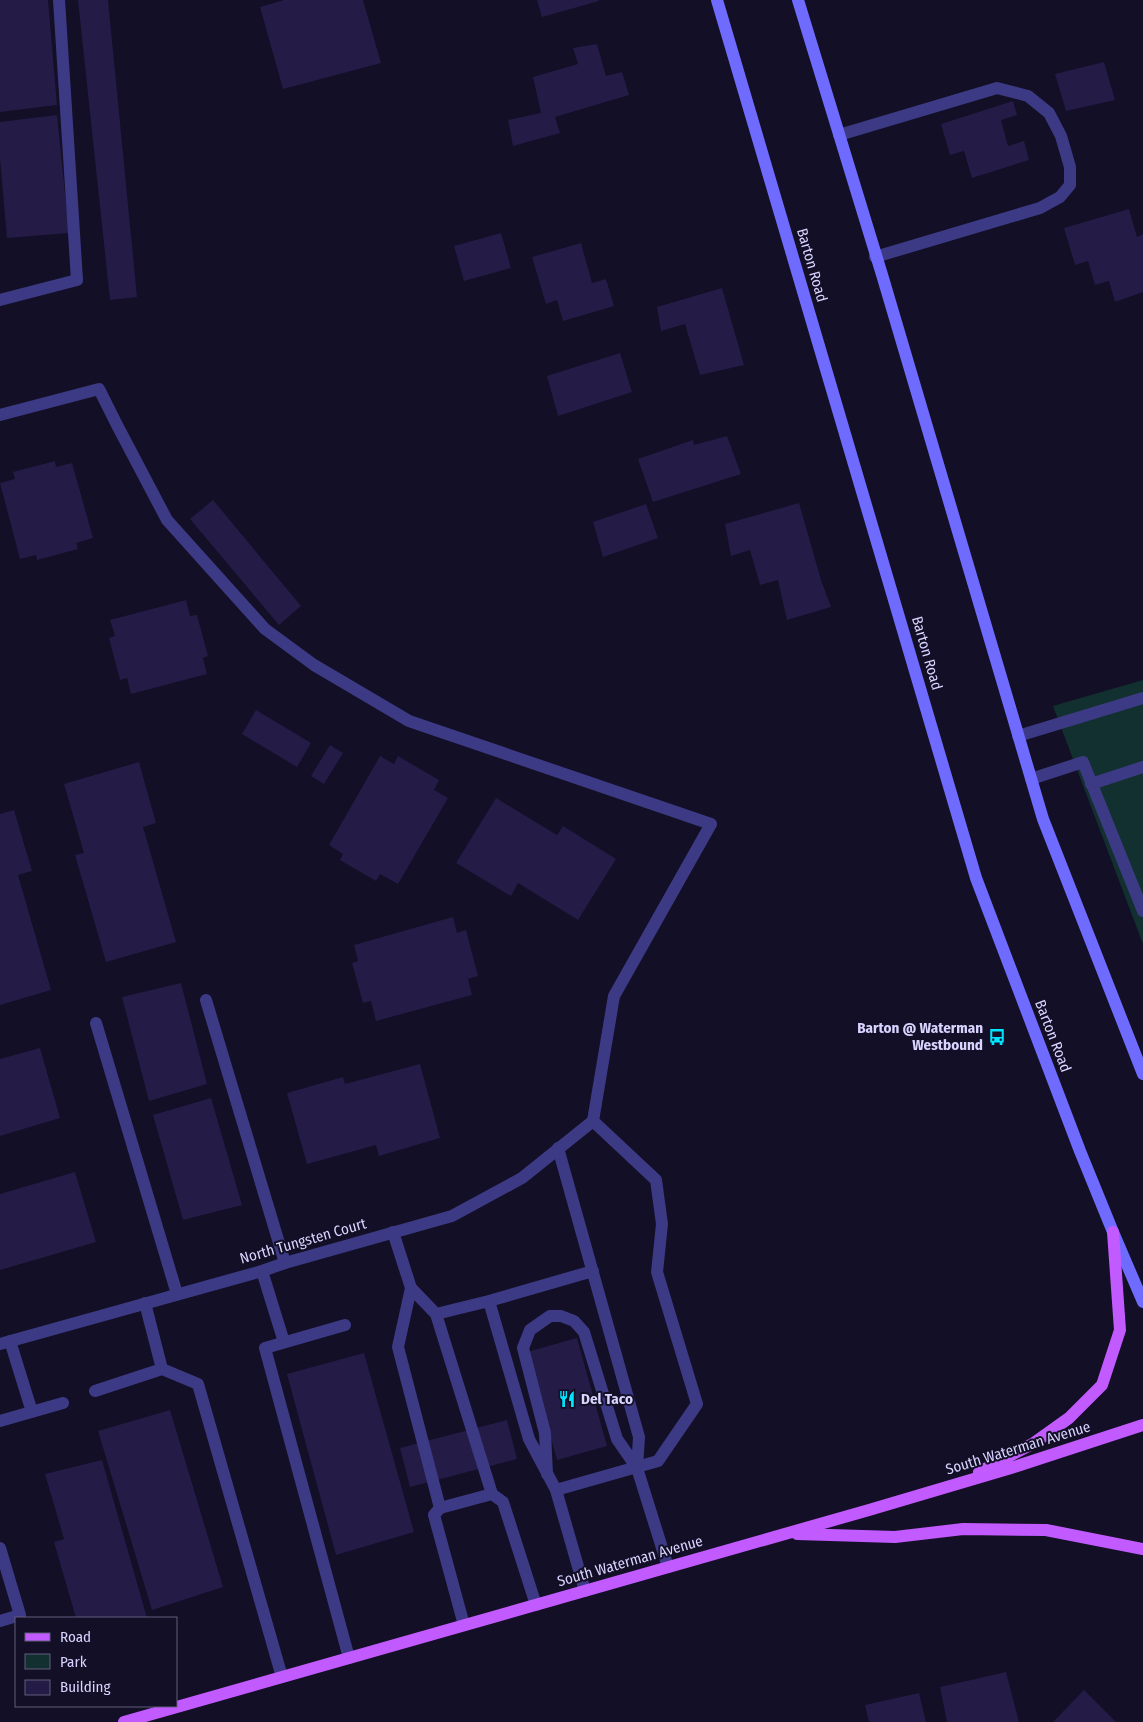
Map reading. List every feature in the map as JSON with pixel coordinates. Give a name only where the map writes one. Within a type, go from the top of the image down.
[{"type":"main road","name":"Barton Road","points":[[717,0],[976,878],[1041,1051],[1143,1302]]},
{"type":"main road","points":[[798,0],[1043,819],[1143,1074]]},
{"type":"main road","points":[[954,1485],[1034,1443],[1069,1418],[1102,1385],[1120,1330],[1113,1232]]},
{"type":"main road","name":"South Waterman Avenue","points":[[178,1707],[954,1485],[1143,1425]]},
{"type":"main road","points":[[785,1534],[895,1537],[963,1529],[1046,1530],[1143,1549]]},
{"type":"main road","name":"South Waterman Avenue","points":[[124,1722],[177,1707]]},
{"type":"street","points":[[0,300],[77,280],[59,0]]},
{"type":"street","points":[[839,135],[997,88],[1028,96],[1049,113],[1061,136],[1070,167],[1070,185],[1060,197],[1040,208],[876,257]]},
{"type":"street","points":[[0,415],[100,389],[167,520],[265,629],[314,665],[409,721],[711,824],[614,996],[593,1121],[656,1180],[662,1224],[657,1272],[697,1404],[658,1461],[556,1490]]},
{"type":"street","points":[[1018,736],[1143,698]]},
{"type":"street","points":[[1031,779],[1083,762],[1143,911]]},
{"type":"street","points":[[1091,784],[1143,767]]},
{"type":"street","points":[[206,1000],[285,1263]]},
{"type":"street","points":[[96,1023],[177,1294]]},
{"type":"street","name":"North Tungsten Court","points":[[5,1343],[452,1216],[522,1178],[593,1121]]},
{"type":"street","points":[[558,1148],[639,1437],[637,1468]]},
{"type":"street","points":[[393,1232],[411,1288],[436,1314],[492,1494],[503,1502],[536,1605]]},
{"type":"street","points":[[436,1314],[489,1301],[593,1270]]},
{"type":"street","points":[[262,1271],[284,1342]]},
{"type":"street","points":[[411,1288],[398,1347],[440,1508]]},
{"type":"street","points":[[489,1301],[529,1439],[556,1490],[585,1591]]},
{"type":"street","points":[[145,1303],[162,1369]]},
{"type":"street","points":[[547,1474],[545,1433],[523,1348],[530,1330],[538,1322],[550,1316],[561,1316],[574,1321],[584,1332],[617,1439],[637,1468],[668,1568]]},
{"type":"street","points":[[345,1325],[265,1348],[349,1658]]},
{"type":"street","points":[[5,1343],[32,1412]]},
{"type":"street","points":[[95,1391],[162,1369],[198,1384],[282,1677]]},
{"type":"street","points":[[0,1421],[63,1403]]},
{"type":"street","points":[[464,1625],[434,1515],[440,1508],[492,1494]]},
{"type":"street","points":[[0,1548],[20,1615],[0,1621]]},
{"type":"green space","points":[[1143,680],[1143,944],[1053,706]]},
{"type":"building","points":[[0,0],[48,0],[57,105],[0,112]]},
{"type":"building","points":[[78,0],[108,0],[137,297],[110,300]]},
{"type":"building","points":[[284,0],[363,0],[381,63],[283,89],[260,7]]},
{"type":"building","points":[[537,0],[598,0],[599,1],[542,17]]},
{"type":"building","points":[[597,44],[606,76],[622,72],[629,95],[555,117],[560,133],[513,146],[508,120],[541,113],[533,77],[578,64],[573,48]]},
{"type":"building","points":[[1104,62],[1115,100],[1066,111],[1055,74]]},
{"type":"building","points":[[1013,101],[1017,115],[1001,120],[1008,146],[1024,141],[1029,160],[972,178],[964,151],[950,155],[941,124]]},
{"type":"building","points":[[57,115],[69,233],[7,238],[0,159],[0,122]]},
{"type":"building","points":[[1129,209],[1137,237],[1143,234],[1143,292],[1115,302],[1109,281],[1095,285],[1088,261],[1075,265],[1064,228]]},
{"type":"building","points":[[501,233],[511,268],[464,281],[454,246]]},
{"type":"building","points":[[581,243],[592,283],[606,279],[614,306],[563,321],[557,300],[546,304],[532,257]]},
{"type":"building","points":[[722,288],[744,365],[700,375],[685,324],[661,331],[657,307]]},
{"type":"building","points":[[620,353],[632,392],[558,416],[547,376]]},
{"type":"building","points":[[727,436],[741,474],[653,502],[638,459],[693,440],[694,445]]},
{"type":"building","points":[[55,461],[56,467],[72,463],[93,538],[76,543],[78,549],[37,560],[36,555],[20,559],[0,483],[15,479],[13,472]]},
{"type":"building","points":[[213,500],[301,606],[279,625],[190,519]]},
{"type":"building","points":[[799,503],[821,580],[831,607],[787,620],[778,580],[760,585],[750,550],[731,556],[725,524]]},
{"type":"building","points":[[646,504],[658,538],[603,557],[593,522]]},
{"type":"building","points":[[186,600],[190,616],[197,615],[208,656],[203,658],[207,674],[131,694],[127,678],[120,680],[109,638],[115,636],[110,620]]},
{"type":"building","points":[[256,710],[311,743],[297,767],[242,734]]},
{"type":"building","points":[[330,745],[343,753],[324,784],[311,776]]},
{"type":"building","points":[[380,756],[394,764],[398,756],[439,780],[434,790],[448,798],[398,884],[380,874],[376,881],[340,860],[343,854],[329,845]]},
{"type":"building","points":[[139,762],[156,823],[143,827],[176,942],[106,962],[75,855],[84,853],[64,784]]},
{"type":"building","points":[[496,798],[557,835],[563,826],[616,859],[578,920],[518,883],[511,896],[456,863]]},
{"type":"building","points":[[14,810],[32,871],[18,875],[51,990],[0,1005],[0,814]]},
{"type":"building","points":[[453,917],[457,933],[466,930],[478,976],[468,979],[472,995],[376,1021],[371,1001],[363,1003],[352,963],[358,961],[354,945]]},
{"type":"building","points":[[181,983],[207,1084],[149,1101],[122,997]]},
{"type":"building","points":[[40,1048],[60,1118],[0,1136],[0,1059]]},
{"type":"building","points":[[420,1064],[440,1138],[379,1156],[376,1145],[307,1164],[287,1093],[343,1077],[345,1084]]},
{"type":"building","points":[[211,1098],[242,1205],[183,1220],[153,1115]]},
{"type":"building","points":[[75,1172],[96,1242],[0,1270],[0,1194]]},
{"type":"building","name":"Del Taco","points":[[577,1338],[607,1446],[557,1460],[527,1352]]},
{"type":"building","points":[[364,1353],[414,1532],[336,1555],[287,1374]]},
{"type":"building","points":[[170,1410],[223,1587],[152,1610],[98,1431]]},
{"type":"building","points":[[507,1420],[517,1459],[410,1487],[400,1448]]},
{"type":"building","points":[[102,1460],[147,1617],[76,1617],[54,1542],[64,1539],[45,1474]]},
{"type":"building","points":[[1006,1672],[1019,1722],[947,1722],[940,1687]]},
{"type":"building","points":[[1084,1690],[1116,1722],[1053,1722]]},
{"type":"building","points":[[919,1693],[926,1722],[869,1722],[865,1705]]},
{"type":"place","name":"Barton @ Waterman Westbound","points":[[997,1037]]},
{"type":"place","name":"Del Taco","points":[[567,1399]]}]
